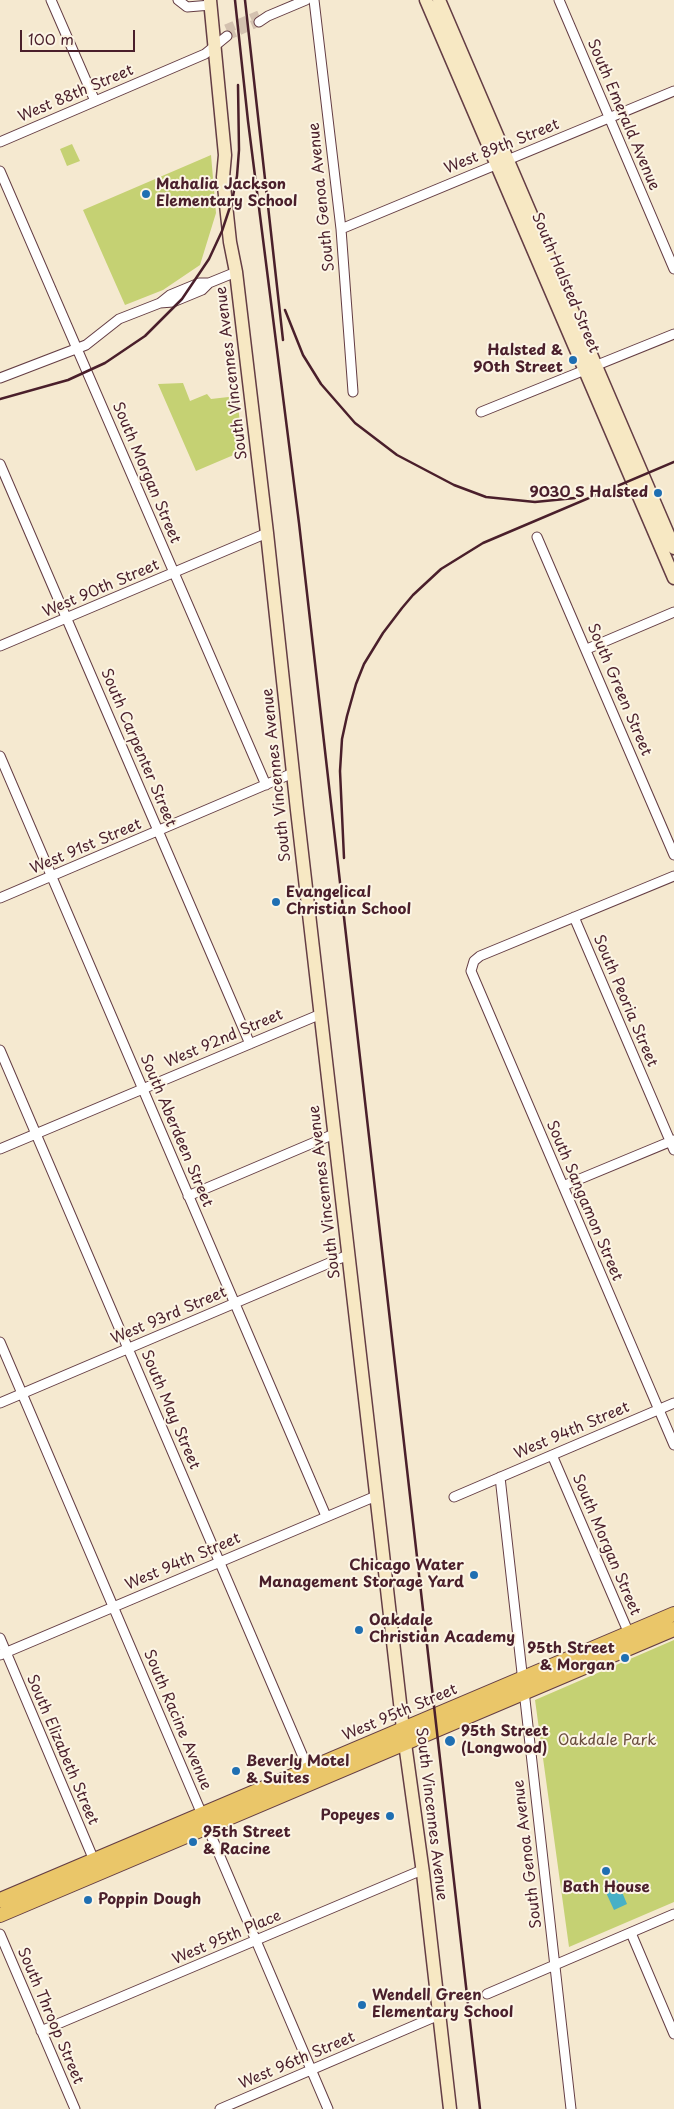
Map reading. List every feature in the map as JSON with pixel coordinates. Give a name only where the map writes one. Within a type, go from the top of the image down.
[{"type":"main road","name":"South Halsted Street","points":[[426,0],[502,162]]},
{"type":"main road","name":"South Halsted Street","points":[[439,0],[502,162],[590,368],[674,578]]},
{"type":"main road","name":"South Vincennes Avenue","points":[[210,3],[225,155],[231,175],[237,241],[236,272],[268,533],[334,1134],[404,1736],[450,2109]]},
{"type":"main road","name":"South Halsted Street","points":[[590,368],[674,548]]},
{"type":"main road","name":"West 95th Street","points":[[0,1900],[97,1866],[205,1821],[631,1640],[674,1614]]},
{"type":"main road","name":"West 95th Street","points":[[631,1640],[674,1629]]},
{"type":"main road","name":"West 95th Street","points":[[0,1915],[97,1866]]},
{"type":"street","points":[[51,0],[95,100]]},
{"type":"street","points":[[178,0],[187,7],[210,3]]},
{"type":"street","points":[[262,18],[306,0]]},
{"type":"street","name":"South Genoa Avenue","points":[[314,0],[341,230],[353,392]]},
{"type":"street","name":"South Emerald Avenue","points":[[558,0],[674,269]]},
{"type":"street","name":"West 88th Street","points":[[0,142],[205,54],[226,32]]},
{"type":"street","name":"West 89th Street","points":[[341,230],[674,91]]},
{"type":"street","name":"South Morgan Street","points":[[0,171],[266,785]]},
{"type":"street","points":[[0,378],[52,356],[77,349],[96,338],[119,319],[160,302],[170,295],[199,283],[209,283],[236,272]]},
{"type":"street","points":[[481,412],[674,334]]},
{"type":"street","name":"South Carpenter Street","points":[[0,464],[250,1044]]},
{"type":"street","name":"West 90th Street","points":[[0,646],[268,533]]},
{"type":"street","name":"South Green Street","points":[[537,537],[587,649],[674,855]]},
{"type":"street","points":[[587,649],[674,612]]},
{"type":"street","name":"South Aberdeen Street","points":[[0,756],[326,1516]]},
{"type":"street","name":"West 91st Street","points":[[0,898],[293,774]]},
{"type":"street","points":[[574,917],[674,876]]},
{"type":"street","name":"South Sangamon Street","points":[[574,917],[480,956],[474,961],[471,971],[674,1445]]},
{"type":"street","name":"South Peoria Street","points":[[574,917],[672,1140],[674,1150]]},
{"type":"street","name":"West 92nd Street","points":[[0,1149],[321,1014]]},
{"type":"street","name":"South May Street","points":[[0,1050],[311,1776]]},
{"type":"street","points":[[188,1196],[334,1134]]},
{"type":"street","points":[[563,1186],[672,1140]]},
{"type":"street","name":"West 93rd Street","points":[[0,1403],[348,1255]]},
{"type":"street","name":"South Racine Avenue","points":[[0,1342],[328,2109]]},
{"type":"street","name":"West 94th Street","points":[[454,1497],[674,1403]]},
{"type":"street","name":"South Morgan Street","points":[[552,1455],[631,1640]]},
{"type":"street","name":"South Genoa Avenue","points":[[500,1477],[571,2109]]},
{"type":"street","name":"West 94th Street","points":[[3,1654],[376,1496]]},
{"type":"street","name":"South Elizabeth Street","points":[[0,1638],[3,1654],[97,1866]]},
{"type":"street","name":"West 95th Place","points":[[42,2031],[422,1870]]},
{"type":"street","points":[[487,1994],[674,1914]]},
{"type":"street","points":[[631,1933],[674,2034]]},
{"type":"street","name":"South Throop Street","points":[[0,1934],[75,2109]]},
{"type":"street","name":"West 96th Street","points":[[220,2109],[439,2015]]},
{"type":"green space","points":[[72,144],[80,161],[67,166],[60,149]]},
{"type":"green space","points":[[211,155],[216,213],[200,265],[163,290],[125,305],[83,210]]},
{"type":"green space","points":[[183,383],[190,401],[207,394],[211,399],[237,396],[243,451],[196,471],[158,384]]},
{"type":"green space","name":"Oakdale Park","points":[[674,1640],[674,1902],[569,1947],[535,1700]]},
{"type":"water","points":[[617,1880],[627,1904],[614,1910],[603,1886]]},
{"type":"tunnel","points":[[226,29],[259,15]]},
{"type":"tunnel","points":[[227,36],[259,22]]},
{"type":"railway","points":[[235,0],[248,121],[299,523],[480,2109]]},
{"type":"railway","points":[[245,0],[283,340]]},
{"type":"railway","points":[[0,399],[68,380],[105,363],[145,336],[182,299],[209,259],[222,231],[232,201],[237,176],[239,150],[238,85]]},
{"type":"railway","points":[[285,310],[303,355],[321,384],[355,423],[397,455],[454,485],[486,497],[535,502],[575,498]]},
{"type":"railway","points":[[344,858],[340,771],[342,739],[347,716],[364,664],[383,633],[402,608],[441,569],[483,543],[674,462]]},
{"type":"place","name":"Mahalia Jackson Elementary School","points":[[146,194]]},
{"type":"place","name":"Halsted & 90th Street","points":[[573,360]]},
{"type":"place","name":"9030 S Halsted","points":[[658,493]]},
{"type":"place","name":"Evangelical Christian School","points":[[276,902]]},
{"type":"place","name":"Chicago Water Management Storage Yard","points":[[474,1575]]},
{"type":"place","name":"Oakdale Christian Academy","points":[[359,1630]]},
{"type":"place","name":"95th Street & Morgan","points":[[625,1658]]},
{"type":"place","name":"95th Street (Longwood)","points":[[450,1741]]},
{"type":"place","name":"Beverly Motel & Suites","points":[[236,1771]]},
{"type":"place","name":"Popeyes","points":[[390,1816]]},
{"type":"place","name":"95th Street & Racine","points":[[193,1842]]},
{"type":"place","name":"Bath House","points":[[606,1871]]},
{"type":"place","name":"Poppin Dough","points":[[88,1900]]},
{"type":"place","name":"Wendell Green Elementary School","points":[[362,2005]]}]
